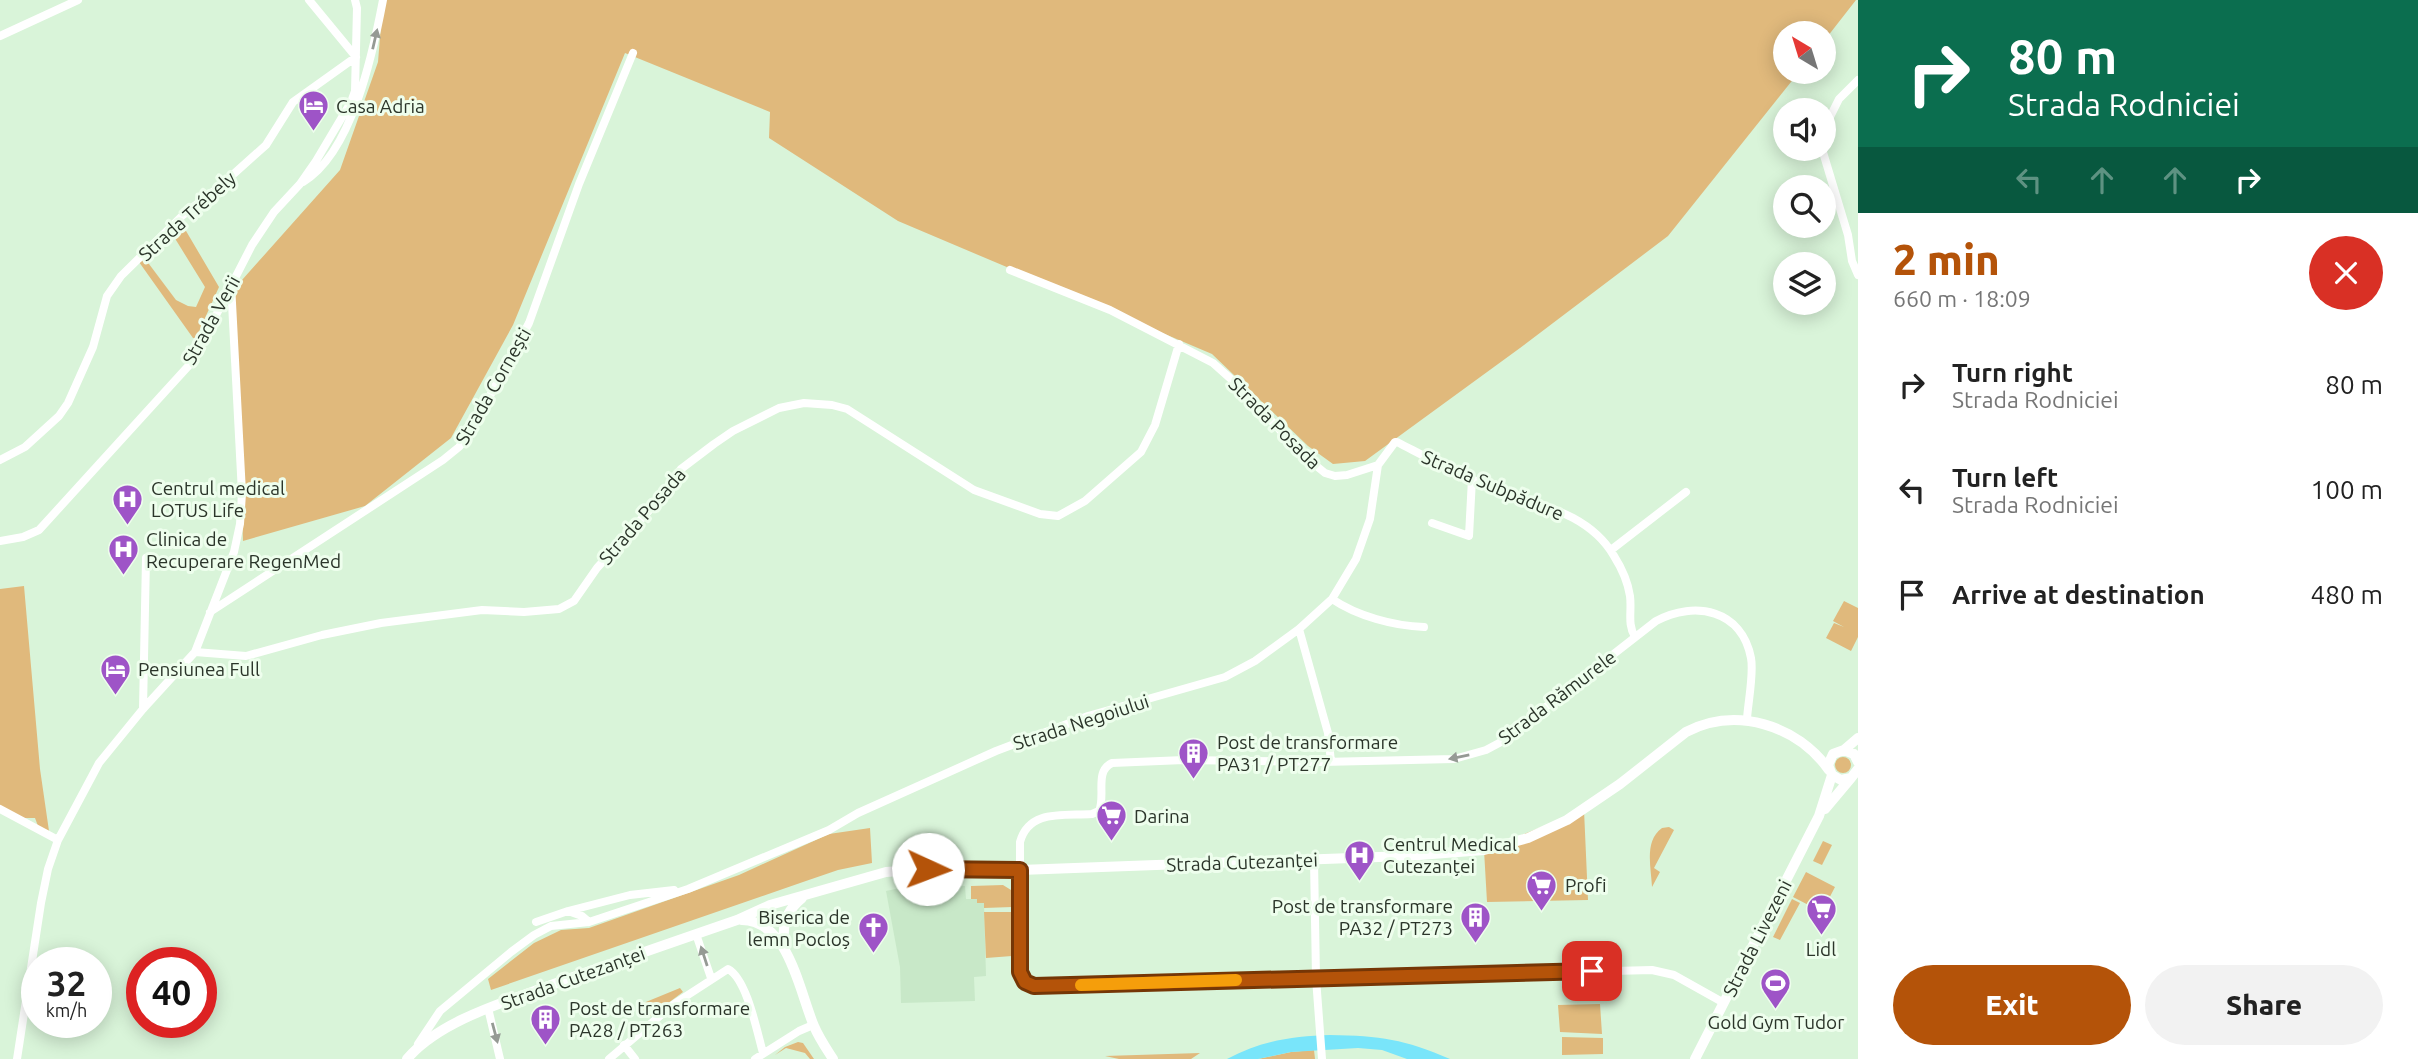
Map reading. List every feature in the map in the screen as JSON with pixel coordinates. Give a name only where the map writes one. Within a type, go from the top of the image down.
[{"type":"street","points":[[0,36],[78,0]]},
{"type":"street","points":[[309,0],[356,57]]},
{"type":"street","points":[[355,0],[356,57]]},
{"type":"street","points":[[300,184],[316,174],[328,160],[360,96],[383,0]]},
{"type":"street","name":"Strada Cornești","points":[[210,612],[459,447],[494,392],[529,323],[579,184],[633,52]]},
{"type":"street","name":"Strada Verii","points":[[0,541],[23,537],[38,530],[146,415],[191,362],[252,245],[300,184],[351,102],[355,90],[356,57]]},
{"type":"street","name":"Strada Trébely","points":[[0,460],[25,447],[50,427],[64,410],[93,347],[107,296],[121,276],[183,215],[218,188],[265,145],[293,103],[356,57]]},
{"type":"street","points":[[1836,105],[1858,80]]},
{"type":"street","points":[[1826,161],[1858,275]]},
{"type":"street","points":[[1848,235],[1858,246]]},
{"type":"street","name":"Strada Posada","points":[[1010,270],[1110,310],[1213,363],[1241,388],[1303,455],[1325,473],[1347,475],[1378,465]]},
{"type":"street","points":[[17,1059],[41,903],[58,840],[99,763],[195,652],[234,552],[242,503],[231,285]]},
{"type":"street","name":"Strada Posada","points":[[195,652],[246,656],[322,635],[381,623],[482,610],[524,612],[559,609],[574,601],[597,568],[654,505],[681,468],[733,431],[779,408],[804,403],[847,409],[974,490],[1040,514],[1058,516],[1085,501],[1141,452],[1155,425],[1179,344]]},
{"type":"street","name":"Strada Subpădure","points":[[1378,465],[1395,442],[1398,442],[1432,462],[1566,514],[1595,533],[1611,550],[1627,582],[1630,594],[1630,628],[1635,637]]},
{"type":"street","name":"Strada Negoiului","points":[[411,1054],[440,1011],[534,935],[551,926],[589,922],[687,890],[829,830],[858,813],[996,751],[1088,716],[1225,677],[1255,662],[1299,629],[1332,599],[1360,549],[1373,505],[1378,465]]},
{"type":"street","points":[[1432,523],[1469,536],[1472,479]]},
{"type":"street","points":[[1611,550],[1686,492]]},
{"type":"street","points":[[143,709],[146,558]]},
{"type":"street","points":[[1332,599],[1356,612],[1390,622],[1424,627]]},
{"type":"street","name":"Strada Rămurele","points":[[1020,870],[1020,842],[1030,823],[1042,817],[1092,814],[1099,811],[1102,805],[1102,772],[1112,763],[1184,760],[1454,760],[1486,750],[1518,730],[1635,637],[1670,614],[1687,609],[1708,611],[1723,617],[1745,640],[1752,660],[1747,719]]},
{"type":"street","points":[[1299,629],[1328,733],[1331,762]]},
{"type":"street","name":"Strada Cutezanței","points":[[411,1054],[456,1024],[488,1008],[770,906],[886,873],[928,869],[1020,870],[1314,859],[1485,850],[1528,838],[1584,810],[1686,732],[1712,723],[1747,719],[1781,731],[1806,745],[1820,757],[1831,773]]},
{"type":"street","points":[[1841,751],[1858,738]]},
{"type":"street","name":"Strada Cutezanței","points":[[1806,745],[1841,751]]},
{"type":"street","points":[[1841,751],[1854,754],[1858,762]]},
{"type":"street","name":"Strada Livezeni","points":[[1695,1059],[1819,816],[1831,773],[1830,759],[1841,751]]},
{"type":"street","points":[[1831,773],[1841,780],[1855,774]]},
{"type":"street","name":"Strada Livezeni","points":[[1819,816],[1855,774]]},
{"type":"street","points":[[0,809],[58,840]]},
{"type":"street","points":[[1314,859],[1316,978],[1322,1056]]},
{"type":"street","points":[[1020,870],[1020,972],[1025,982],[1034,986],[1652,970],[1674,975],[1724,1003]]},
{"type":"street","name":"Strada Negoiului","points":[[536,922],[630,895],[687,890]]},
{"type":"street","points":[[767,927],[778,929],[793,906],[807,894]]},
{"type":"street","points":[[711,978],[696,934],[720,921],[769,902],[807,894]]},
{"type":"street","points":[[786,951],[767,927],[762,913],[770,906],[781,907],[785,921],[786,951],[813,1025],[833,1059]]},
{"type":"street","points":[[568,911],[589,922]]},
{"type":"street","name":"Strada Cutezanței","points":[[737,920],[753,920],[767,927]]},
{"type":"street","points":[[609,1059],[674,1004],[723,971],[733,971],[746,995],[763,1052]]},
{"type":"street","points":[[488,1008],[500,1059]]},
{"type":"street","points":[[755,1059],[813,1025]]},
{"type":"street","points":[[624,1045],[635,1059]]},
{"type":"shaded area","points":[[383,0],[1856,0],[1836,26],[1836,21],[1773,21],[1773,84],[1789,84],[1778,98],[1773,98],[1773,105],[1668,236],[1365,461],[1333,464],[1308,446],[1212,354],[898,221],[769,138],[770,112],[625,53],[513,325],[451,438],[365,506],[243,541],[234,289],[340,170],[378,62]]},
{"type":"shaded area","points":[[179,219],[219,287],[196,338],[193,338],[139,262],[146,260],[176,300],[196,307],[205,287],[171,232]]},
{"type":"shaded area","points":[[24,586],[40,769],[49,831],[38,826],[35,818],[24,818],[0,806],[0,589]]},
{"type":"shaded area","points":[[1844,601],[1858,608],[1858,637],[1851,651],[1826,638],[1834,623],[1844,627],[1833,621]]},
{"type":"shaded area","points":[[1840,757],[1846,757],[1851,765],[1849,771],[1840,773],[1835,768],[1835,762]]},
{"type":"shaded area","points":[[1584,810],[1588,900],[1487,902],[1484,850]]},
{"type":"shaded area","points":[[1669,827],[1674,830],[1654,868],[1660,872],[1652,887],[1651,847],[1656,833]]},
{"type":"shaded area","points":[[870,828],[872,863],[838,870],[491,990],[488,979],[534,943],[561,930],[589,928],[739,875],[829,834]]},
{"type":"shaded area","points":[[1823,841],[1832,845],[1822,865],[1813,861]]},
{"type":"shaded area","points":[[1806,872],[1835,887],[1822,912],[1793,897]]},
{"type":"shaded area","points":[[1003,885],[1011,890],[1012,907],[984,908],[984,903],[971,899],[971,886]]},
{"type":"shaded area","points":[[965,886],[966,899],[977,899],[984,903],[986,976],[974,977],[975,1001],[901,1003],[900,967],[886,891],[900,888],[900,892],[946,892],[947,887]]},
{"type":"shaded area","points":[[1792,899],[1800,903],[1780,940],[1773,937]]},
{"type":"shaded area","points":[[984,912],[1012,912],[1012,956],[986,958]]},
{"type":"shaded area","points":[[680,988],[683,992],[648,1018],[644,1015],[641,1004]]},
{"type":"shaded area","points":[[1600,1004],[1602,1034],[1560,1032],[1558,1005]]},
{"type":"shaded area","points":[[1562,1037],[1603,1038],[1603,1054],[1562,1055]]},
{"type":"shaded area","points":[[803,1043],[814,1059],[810,1059],[805,1053],[786,1048],[775,1055],[785,1047]]},
{"type":"shaded area","points":[[1314,1050],[1315,1059],[1258,1059],[1291,1052]]},
{"type":"shaded area","points":[[1200,1053],[1191,1059],[1119,1059],[1105,1056]]},
{"type":"water","points":[[1330,1035],[1392,1040],[1450,1059],[1407,1059],[1382,1050],[1358,1048],[1291,1052],[1258,1059],[1227,1059],[1277,1041]]},
{"type":"slow traffic","points":[[1081,985],[1236,980]]},
{"type":"place","name":"Casa Adria","points":[[313,133]]},
{"type":"place","name":"Centrul medical LOTUS Life","points":[[128,526]]},
{"type":"place","name":"Clinica de Recuperare RegenMed","points":[[123,577]]},
{"type":"place","name":"Pensiunea Full","points":[[115,696]]},
{"type":"place","name":"Post de transformare PA31 / PT277","points":[[1194,780]]},
{"type":"place","name":"Darina","points":[[1111,843]]},
{"type":"place","name":"Centrul Medical Cutezanței","points":[[1360,882]]},
{"type":"place","name":"Profi","points":[[1542,912]]},
{"type":"place","name":"Lidl","points":[[1821,937]]},
{"type":"place","name":"Post de transformare PA32 / PT273","points":[[1476,944]]},
{"type":"place","name":"Biserica de lemn Pocloș","points":[[873,955]]},
{"type":"place","name":"Gold Gym Tudor","points":[[1776,1010]]},
{"type":"place","name":"Post de transformare PA28 / PT263","points":[[546,1046]]},
{"type":"route","points":[[928,869],[1020,870],[1020,972],[1025,982],[1034,986],[1592,971]]}]
